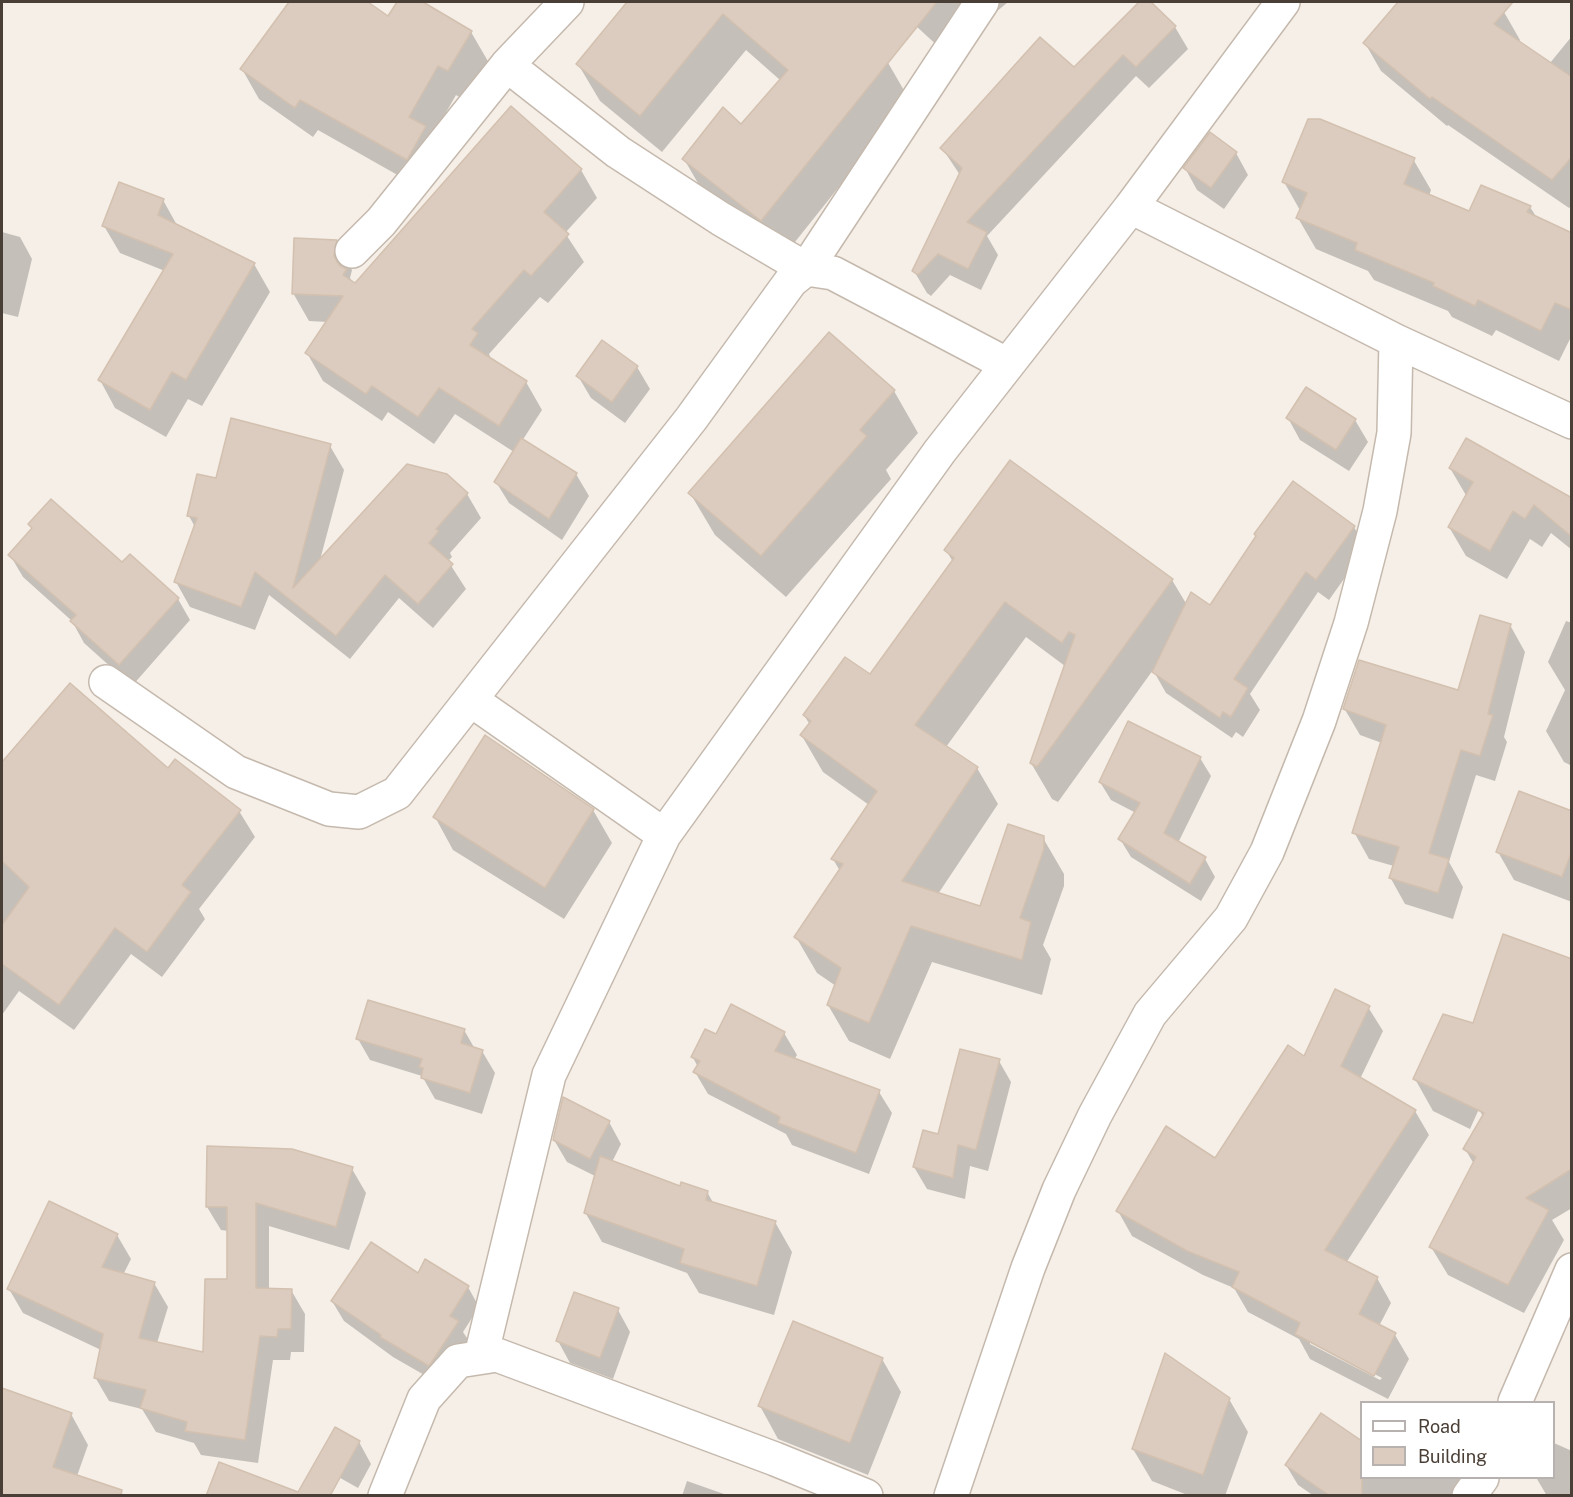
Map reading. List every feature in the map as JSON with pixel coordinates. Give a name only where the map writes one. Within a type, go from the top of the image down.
[{"type":"street","points":[[352,251],[381,222],[507,65],[567,2]]},
{"type":"street","points":[[106,682],[236,772],[329,809],[359,812],[397,793],[691,419],[791,281],[806,269],[982,2]]},
{"type":"street","points":[[866,1496],[764,1454],[497,1355],[481,1356],[549,1075],[664,835],[1006,364],[1131,207],[1283,2]]},
{"type":"street","points":[[507,65],[618,152],[721,219],[806,269],[833,273],[1006,364]]},
{"type":"street","points":[[1131,207],[1396,341],[1572,422]]},
{"type":"street","points":[[951,1496],[1003,1336],[1070,1168],[1150,1014],[1231,918],[1267,852],[1319,721],[1351,623],[1380,511],[1394,433],[1396,341]]},
{"type":"street","points":[[471,700],[664,835]]},
{"type":"street","points":[[1515,1401],[1572,1270]]},
{"type":"street","points":[[385,1496],[424,1399],[458,1361],[497,1355]]},
{"type":"street","points":[[1469,1496],[1481,1479]]},
{"type":"building","points":[[289,2],[368,2],[388,16],[397,2],[423,2],[472,31],[448,71],[438,66],[409,117],[426,126],[407,160],[300,100],[295,108],[240,69]]},
{"type":"building","points":[[627,2],[937,2],[761,221],[682,159],[723,107],[741,124],[788,70],[723,14],[640,116],[576,64]]},
{"type":"building","points":[[1139,2],[1151,2],[1176,26],[1136,67],[1123,55],[967,222],[987,232],[968,269],[938,254],[918,275],[912,271],[962,168],[940,148],[1040,37],[1074,67]]},
{"type":"building","points":[[1398,2],[1513,2],[1494,24],[1572,77],[1572,157],[1552,180],[1432,97],[1430,99],[1363,43]]},
{"type":"building","points":[[511,106],[582,169],[544,212],[569,234],[531,276],[524,270],[472,329],[478,333],[470,345],[527,381],[499,426],[439,388],[418,417],[372,386],[366,394],[305,353],[343,296],[292,294],[294,238],[337,240],[334,256],[339,265],[347,269],[343,275],[355,283]]},
{"type":"building","points":[[1308,119],[1320,119],[1415,158],[1404,184],[1469,211],[1481,185],[1531,206],[1527,212],[1572,233],[1572,310],[1555,303],[1541,331],[1478,300],[1475,306],[1433,286],[1434,283],[1355,250],[1357,243],[1296,218],[1307,193],[1282,182]]},
{"type":"building","points":[[1210,132],[1237,152],[1211,188],[1183,168]]},
{"type":"building","points":[[119,182],[164,199],[158,215],[255,263],[186,380],[172,372],[150,410],[98,380],[173,254],[102,226]]},
{"type":"building","points":[[829,332],[895,390],[860,430],[867,436],[761,556],[688,493]]},
{"type":"building","points":[[602,340],[638,366],[612,402],[576,376]]},
{"type":"building","points":[[1306,387],[1356,419],[1336,450],[1286,418]]},
{"type":"building","points":[[231,418],[331,444],[293,588],[407,464],[447,474],[468,493],[436,529],[439,531],[429,543],[453,564],[418,604],[385,575],[336,636],[255,572],[241,607],[174,582],[197,518],[187,516],[197,474],[216,478]]},
{"type":"building","points":[[521,438],[577,473],[549,519],[494,482]]},
{"type":"building","points":[[1466,438],[1572,498],[1572,537],[1534,505],[1525,519],[1513,511],[1490,551],[1448,527],[1473,482],[1449,468]]},
{"type":"building","points":[[1010,460],[1173,579],[1037,767],[1030,763],[1075,635],[1069,632],[1062,643],[1005,602],[915,725],[978,767],[902,881],[980,906],[1008,824],[1044,836],[1044,849],[1020,918],[1031,922],[1022,960],[911,926],[869,1023],[827,1005],[841,968],[794,937],[843,864],[831,859],[877,791],[800,735],[811,721],[803,715],[845,657],[870,674],[954,558],[944,550]]},
{"type":"building","points":[[1293,481],[1355,526],[1316,580],[1306,572],[1234,679],[1248,688],[1231,717],[1223,712],[1220,718],[1152,672],[1191,592],[1210,605],[1256,536],[1254,534]]},
{"type":"building","points":[[51,499],[122,562],[130,554],[179,598],[119,665],[70,621],[76,615],[8,555],[32,528],[28,524]]},
{"type":"building","points":[[1480,615],[1511,624],[1488,714],[1493,715],[1480,756],[1461,750],[1429,853],[1449,859],[1438,893],[1389,878],[1399,847],[1352,833],[1386,725],[1343,709],[1359,660],[1458,690]]},
{"type":"building","points":[[70,683],[168,768],[175,759],[241,810],[182,885],[191,892],[147,952],[115,928],[59,1005],[2,964],[2,925],[29,887],[2,861],[2,762]]},
{"type":"building","points":[[1128,721],[1201,757],[1164,833],[1206,857],[1190,884],[1118,839],[1140,803],[1099,782]]},
{"type":"building","points":[[485,735],[594,809],[545,888],[433,817]]},
{"type":"building","points":[[1519,791],[1572,811],[1572,851],[1562,877],[1496,852]]},
{"type":"building","points":[[1503,934],[1572,959],[1572,1169],[1526,1198],[1549,1210],[1508,1285],[1429,1247],[1476,1157],[1463,1149],[1484,1113],[1413,1079],[1443,1014],[1473,1023]]},
{"type":"building","points":[[1335,989],[1370,1006],[1341,1066],[1416,1110],[1325,1250],[1378,1277],[1359,1314],[1396,1333],[1374,1376],[1295,1334],[1300,1323],[1232,1287],[1239,1272],[1187,1251],[1116,1211],[1166,1126],[1215,1158],[1288,1045],[1304,1056]]},
{"type":"building","points":[[368,1000],[465,1029],[461,1043],[483,1050],[470,1093],[421,1078],[423,1068],[419,1067],[422,1059],[356,1039]]},
{"type":"building","points":[[731,1004],[785,1032],[775,1051],[880,1090],[856,1153],[778,1123],[780,1117],[693,1072],[700,1061],[691,1057],[705,1029],[716,1034]]},
{"type":"building","points":[[960,1049],[1000,1059],[976,1150],[958,1145],[953,1178],[913,1167],[923,1130],[938,1134]]},
{"type":"building","points":[[563,1097],[610,1121],[590,1159],[553,1140]]},
{"type":"building","points":[[207,1146],[292,1149],[353,1167],[336,1227],[256,1203],[256,1288],[292,1289],[291,1329],[278,1329],[277,1337],[260,1336],[245,1440],[185,1431],[187,1422],[140,1408],[146,1390],[94,1378],[103,1334],[7,1289],[49,1201],[118,1234],[102,1267],[155,1282],[139,1338],[203,1352],[205,1279],[227,1279],[227,1207],[206,1207]]},
{"type":"building","points":[[600,1156],[680,1186],[681,1182],[708,1191],[706,1200],[776,1221],[757,1286],[680,1263],[684,1249],[584,1213]]},
{"type":"building","points":[[371,1242],[418,1273],[425,1259],[469,1286],[450,1316],[459,1321],[429,1366],[380,1337],[381,1335],[331,1301]]},
{"type":"building","points":[[574,1292],[619,1308],[600,1358],[556,1341]]},
{"type":"building","points":[[793,1321],[883,1358],[850,1443],[758,1406]]},
{"type":"building","points":[[1165,1353],[1230,1398],[1203,1475],[1132,1449]]},
{"type":"building","points":[[2,1388],[72,1413],[53,1467],[122,1490],[121,1496],[2,1496]]},
{"type":"building","points":[[1321,1413],[1360,1440],[1362,1496],[1330,1496],[1285,1465]]},
{"type":"building","points":[[335,1427],[360,1441],[330,1496],[206,1496],[219,1462],[298,1492]]}]
